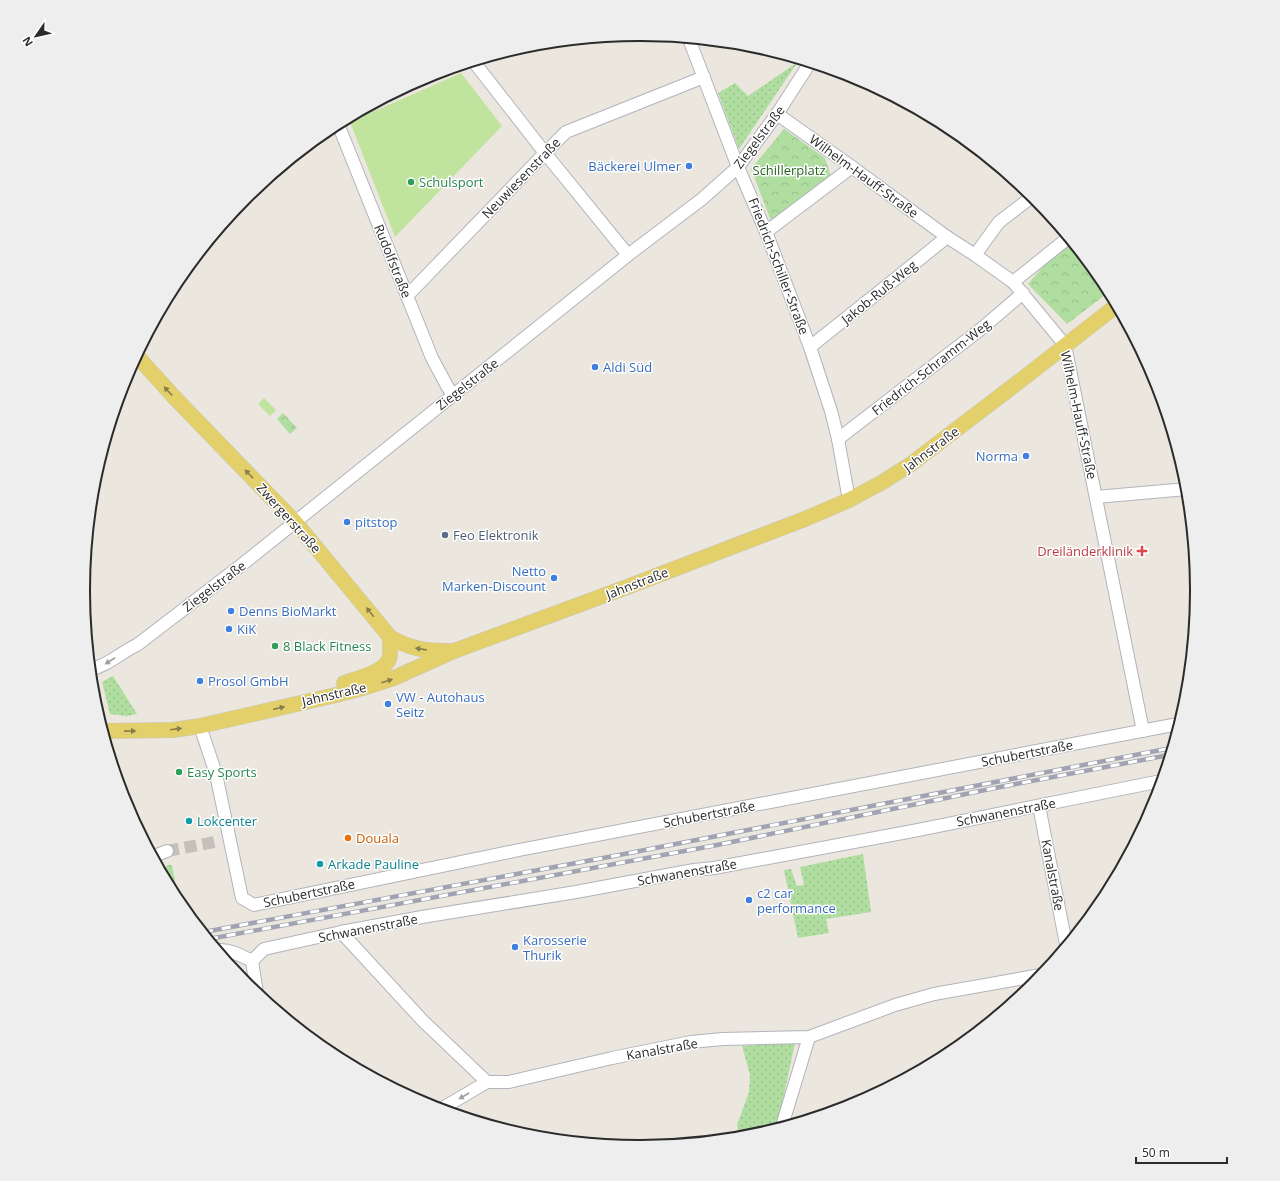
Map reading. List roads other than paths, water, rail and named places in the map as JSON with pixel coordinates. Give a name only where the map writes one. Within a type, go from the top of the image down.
[{"type":"main road","name":"Jahnstraße","points":[[109,731],[173,730],[200,726],[366,687],[394,678],[454,651],[805,519],[849,500],[881,483],[911,464],[1112,309]]},
{"type":"main road","name":"Zwergerstraße","points":[[141,360],[174,397],[295,522],[390,637],[398,642],[414,648],[429,651],[454,651]]},
{"type":"main road","points":[[312,700],[333,687],[361,678],[381,669],[389,659],[390,637]]},
{"type":"street","name":"Friedrich-Schiller-Straße","points":[[690,44],[738,167],[766,232],[810,347],[831,411],[838,439],[849,500]]},
{"type":"street","points":[[477,66],[545,153],[628,255]]},
{"type":"street","name":"Ziegelstraße","points":[[96,668],[100,668],[137,645],[295,522],[628,255],[702,199],[738,167],[778,114],[808,67]]},
{"type":"street","name":"Neuwiesenstraße","points":[[407,296],[566,132],[704,77]]},
{"type":"street","name":"Wilhelm-Hauff-Straße","points":[[778,114],[946,236],[1013,282],[1065,345],[1143,731]]},
{"type":"street","name":"Rudolfstraße","points":[[341,130],[432,358],[453,395]]},
{"type":"street","points":[[766,232],[852,167]]},
{"type":"street","points":[[975,255],[999,222],[1027,200]]},
{"type":"street","name":"Jakob-Ruß-Weg","points":[[810,347],[894,280],[946,236]]},
{"type":"street","points":[[1013,282],[1064,241]]},
{"type":"street","name":"Friedrich-Schramm-Weg","points":[[838,439],[981,329],[1023,293]]},
{"type":"street","points":[[1096,497],[1180,491]]},
{"type":"street","name":"Schubertstraße","points":[[200,726],[216,774],[225,840],[242,898],[254,905],[519,850],[1173,725]]},
{"type":"street","name":"Schwanenstraße","points":[[252,961],[264,949],[341,932],[694,870],[714,868],[1155,782]]},
{"type":"street","name":"Kanalstraße","points":[[1039,806],[1065,938]]},
{"type":"street","points":[[158,854],[167,851]]},
{"type":"street","points":[[341,932],[423,1021],[487,1082],[448,1105]]},
{"type":"street","points":[[225,950],[236,953],[252,961],[255,983]]},
{"type":"street","name":"Kanalstraße","points":[[487,1082],[508,1082],[612,1058],[691,1042],[722,1039],[809,1037],[910,1000],[934,994],[1025,982]]},
{"type":"street","points":[[784,1121],[809,1037]]},
{"type":"tunnel","points":[[167,851],[220,841]]},
{"type":"railway","points":[[209,931],[614,856],[1166,749]]},
{"type":"railway","points":[[215,938],[717,845],[995,788],[1164,756]]},
{"type":"place","name":"Bäckerei Ulmer","points":[[689,166]]},
{"type":"place","name":"Schulsport","points":[[411,182]]},
{"type":"place","name":"Aldi Süd","points":[[595,367]]},
{"type":"place","name":"Norma","points":[[1026,456]]},
{"type":"place","name":"pitstop","points":[[347,522]]},
{"type":"place","name":"Feo Elektronik","points":[[445,535]]},
{"type":"place","name":"Dreiländerklinik","points":[[1142,551]]},
{"type":"place","name":"Netto Marken-Discount","points":[[554,578]]},
{"type":"place","name":"Denns BioMarkt","points":[[231,611]]},
{"type":"place","name":"KiK","points":[[229,629]]},
{"type":"place","name":"8 Black Fitness","points":[[275,646]]},
{"type":"place","name":"Prosol GmbH","points":[[200,681]]},
{"type":"place","name":"VW - Autohaus Seitz","points":[[388,704]]},
{"type":"place","name":"Easy Sports","points":[[179,772]]},
{"type":"place","name":"Lokcenter","points":[[189,821]]},
{"type":"place","name":"Douala","points":[[348,838]]},
{"type":"place","name":"Arkade Pauline","points":[[320,864]]},
{"type":"place","name":"c2 car performance","points":[[749,900]]},
{"type":"place","name":"Karosserie Thurik","points":[[515,947]]},
{"type":"park label","name":"Schillerplatz","points":[[789,170]]}]
